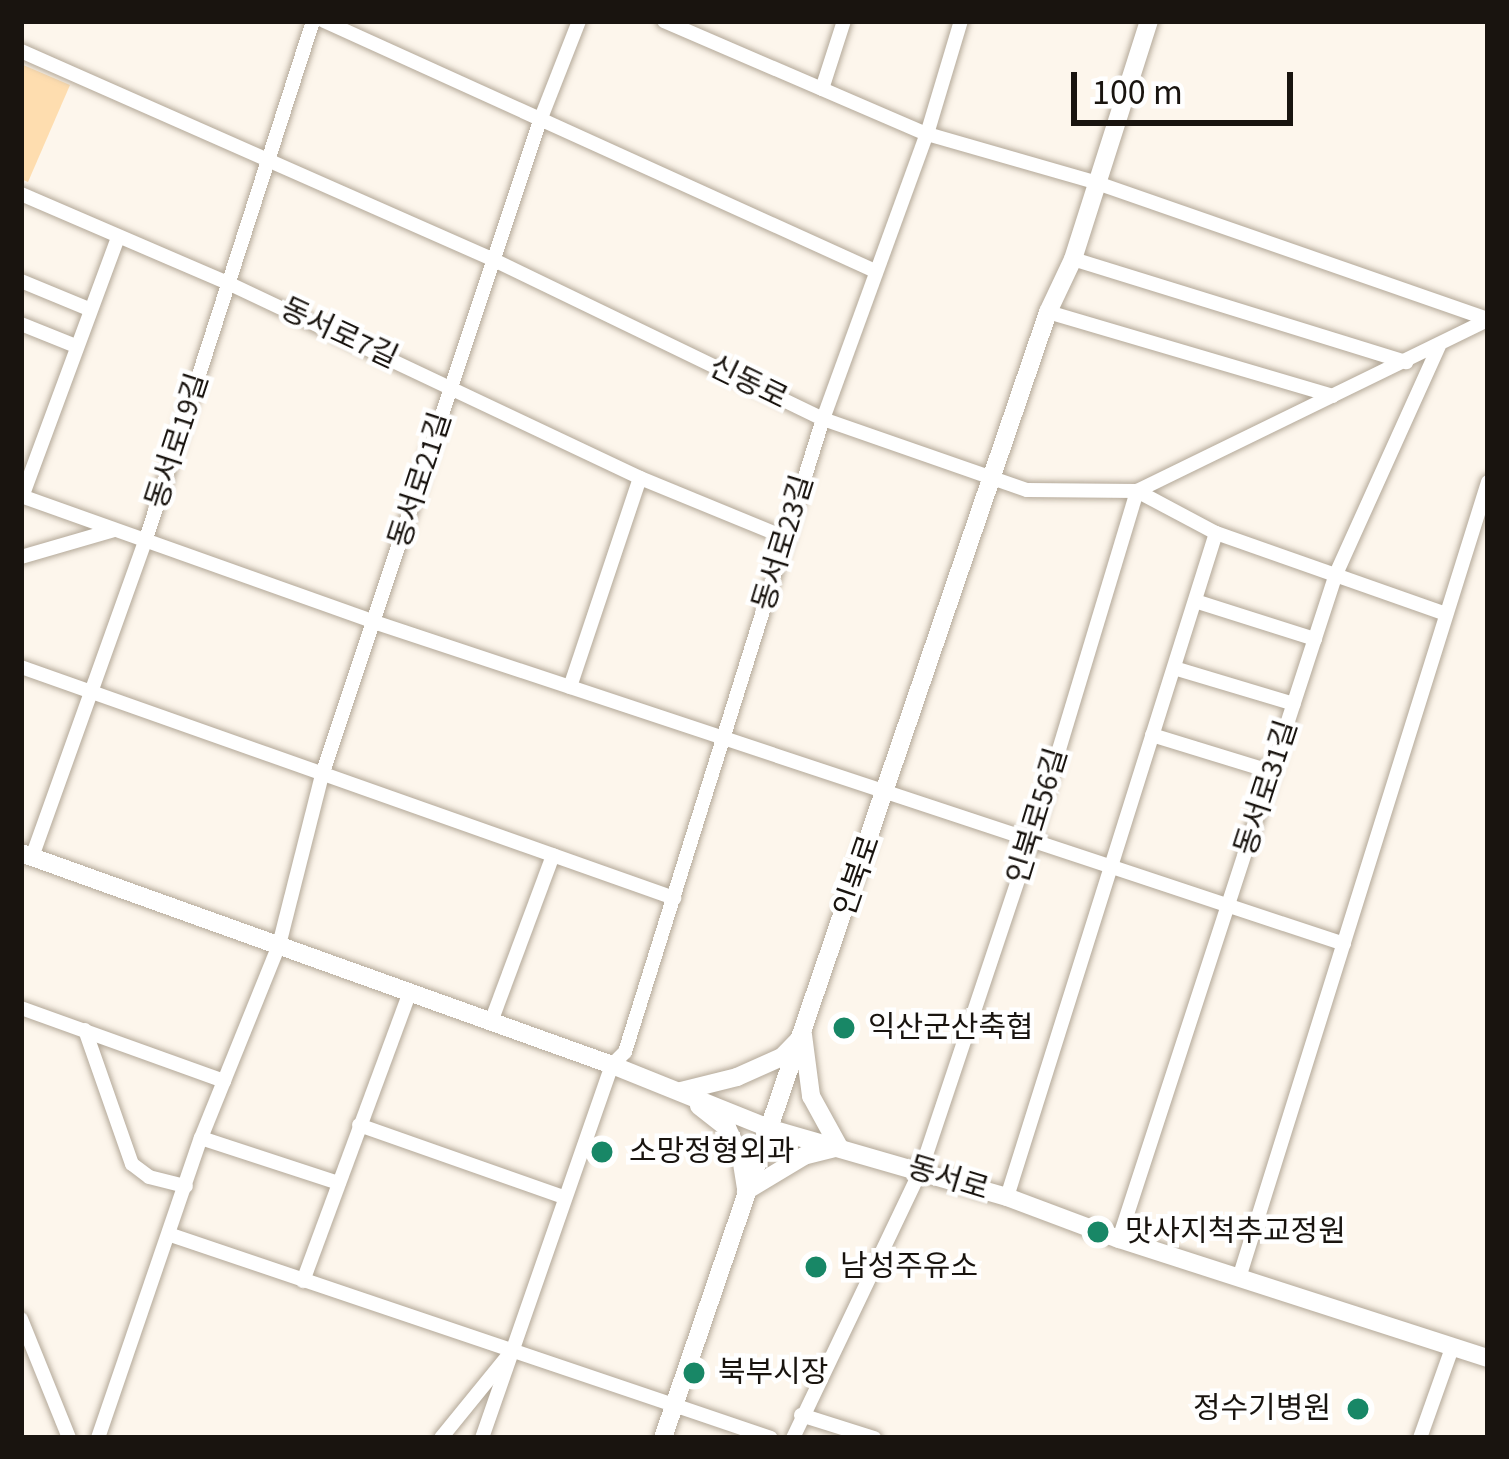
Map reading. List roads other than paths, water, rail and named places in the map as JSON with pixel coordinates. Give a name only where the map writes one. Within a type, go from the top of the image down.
[{"type":"street","name":"동서로19길","points":[[26,855],[93,696],[313,21]]},
{"type":"street","points":[[324,21],[873,271]]},
{"type":"street","name":"동서로21길","points":[[98,1438],[201,1138],[279,945],[322,775],[541,118],[579,21]]},
{"type":"street","points":[[664,21],[927,134],[1094,182],[1488,320]]},
{"type":"street","points":[[704,40],[710,21]]},
{"type":"street","points":[[822,89],[844,21]]},
{"type":"street","name":"동서로23길","points":[[482,1438],[612,1065],[626,1052],[823,419],[873,271],[927,134],[962,21]]},
{"type":"street","name":"인북로","points":[[663,1438],[1048,312],[1073,259],[1149,21]]},
{"type":"street","name":"신동로","points":[[21,51],[494,260],[823,419],[992,482],[1027,490],[1137,491],[1488,320]]},
{"type":"street","name":"동서로7길","points":[[21,194],[230,284],[640,478],[786,538]]},
{"type":"street","points":[[118,238],[22,496],[374,622],[1344,944]]},
{"type":"street","points":[[1073,259],[1406,362]]},
{"type":"street","points":[[21,281],[89,309]]},
{"type":"street","points":[[1048,312],[1333,396]]},
{"type":"street","points":[[21,324],[76,346]]},
{"type":"street","name":"동서로31길","points":[[1119,1239],[1336,574],[1439,346]]},
{"type":"street","points":[[570,687],[640,478]]},
{"type":"street","points":[[1239,1278],[1443,613],[1488,482]]},
{"type":"street","points":[[1137,491],[1216,533],[1443,613]]},
{"type":"street","name":"인북로56길","points":[[793,1438],[921,1170],[1032,839],[1137,491]]},
{"type":"street","points":[[21,557],[116,529]]},
{"type":"street","points":[[1006,1197],[1216,533]]},
{"type":"street","points":[[1195,601],[1315,639]]},
{"type":"street","points":[[21,667],[674,898]]},
{"type":"street","points":[[1174,668],[1294,704]]},
{"type":"street","points":[[1152,735],[1272,772]]},
{"type":"street","name":"동서로","points":[[26,855],[612,1065],[771,1129],[1006,1197],[1119,1239],[1488,1358]]},
{"type":"street","points":[[491,1022],[553,855]]},
{"type":"street","points":[[303,1282],[410,994]]},
{"type":"street","points":[[21,1008],[224,1081]]},
{"type":"street","points":[[85,1030],[132,1164],[149,1177],[186,1186]]},
{"type":"street","points":[[679,1091],[737,1077],[782,1057],[803,1035]]},
{"type":"street","points":[[679,1091],[727,1128],[742,1157],[746,1191],[784,1166],[839,1148],[811,1096],[803,1035]]},
{"type":"street","points":[[359,1125],[563,1197]]},
{"type":"street","points":[[201,1138],[338,1183]]},
{"type":"street","points":[[171,1235],[771,1438]]},
{"type":"street","points":[[21,1319],[69,1438]]},
{"type":"street","points":[[1420,1438],[1452,1348]]},
{"type":"street","points":[[441,1438],[512,1351]]},
{"type":"street","points":[[801,1415],[874,1438]]},
{"type":"place","name":"익산군산축협","points":[[844,1028]]},
{"type":"place","name":"소망정형외과","points":[[602,1152]]},
{"type":"place","name":"맛사지척추교정원","points":[[1098,1232]]},
{"type":"place","name":"남성주유소","points":[[816,1267]]},
{"type":"place","name":"북부시장","points":[[694,1373]]},
{"type":"place","name":"정수기병원","points":[[1358,1409]]}]
